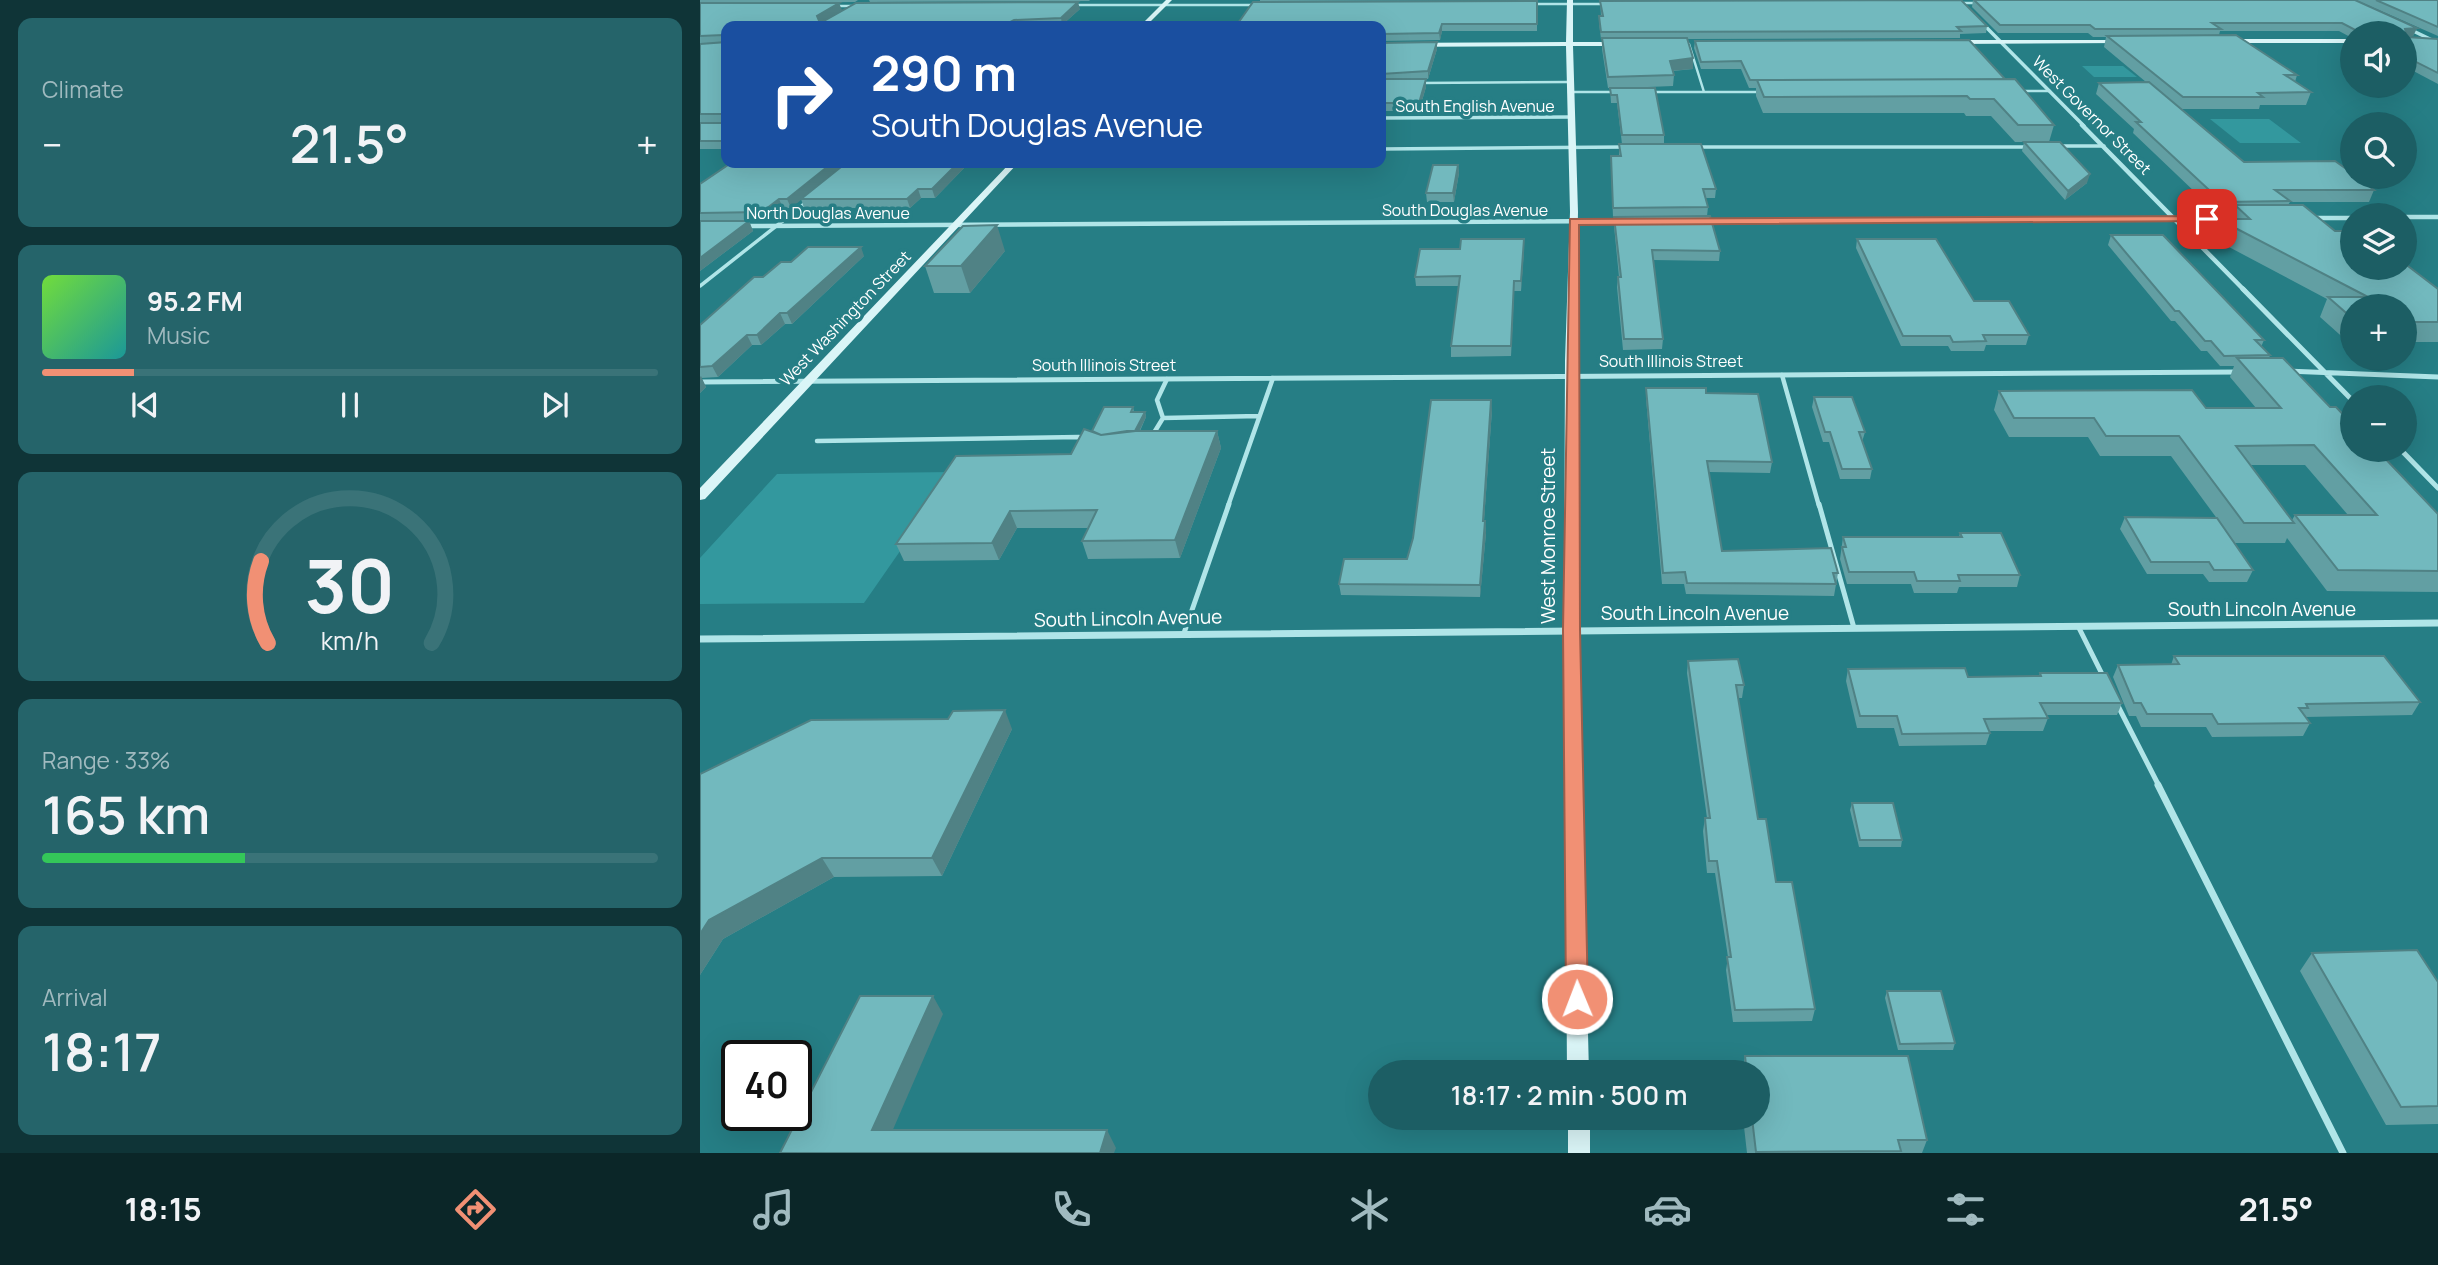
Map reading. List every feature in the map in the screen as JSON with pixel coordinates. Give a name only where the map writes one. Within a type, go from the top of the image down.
[{"type":"street","points":[[845,13],[866,0]]},
{"type":"street","points":[[1960,1],[1967,8]]},
{"type":"street","name":"West Monroe Street","points":[[1570,2],[1569,92],[1574,222],[1570,376],[1578,1060]]},
{"type":"street","points":[[1148,21],[1166,3]]},
{"type":"street","name":"West Governor Street","points":[[1982,23],[2340,388]]},
{"type":"street","points":[[2417,33],[2436,42]]},
{"type":"street","points":[[2219,41],[2340,41]]},
{"type":"street","points":[[2417,41],[2436,42]]},
{"type":"street","points":[[1939,43],[2124,42]]},
{"type":"street","points":[[1386,44],[1624,44]]},
{"type":"street","points":[[1676,44],[1702,44]]},
{"type":"street","name":"South English Avenue","points":[[1386,118],[1570,117]]},
{"type":"street","name":"West Washington Street","points":[[700,496],[1009,168]]},
{"type":"street","points":[[2417,217],[2438,217]]},
{"type":"street","points":[[1704,221],[2245,218]]},
{"type":"street","points":[[2309,218],[2340,218]]},
{"type":"street","name":"South Douglas Avenue","points":[[956,225],[1635,221]]},
{"type":"street","name":"North Douglas Avenue","points":[[738,226],[956,225]]},
{"type":"street","points":[[2277,371],[2325,372],[2363,377],[2438,377]]},
{"type":"street","name":"South Illinois Street","points":[[700,382],[2249,372]]},
{"type":"street","points":[[2413,462],[2438,488]]},
{"type":"street","name":"South Lincoln Avenue","points":[[700,639],[2438,623]]},
{"type":"street","points":[[1578,1130],[1579,1153]]},
{"type":"lane","points":[[1953,3],[1990,2]]},
{"type":"lane","points":[[1521,4],[1605,4]]},
{"type":"lane","points":[[1064,5],[1263,5]]},
{"type":"lane","points":[[830,6],[856,6]]},
{"type":"lane","points":[[1689,44],[1704,92]]},
{"type":"lane","points":[[1407,83],[1569,82]]},
{"type":"lane","points":[[2016,91],[2050,91]]},
{"type":"lane","points":[[1569,92],[1622,92]]},
{"type":"lane","points":[[1649,92],[1772,92]]},
{"type":"lane","points":[[1682,147],[2040,146]]},
{"type":"lane","points":[[2054,146],[2104,146]]},
{"type":"lane","points":[[1386,149],[1627,147]]},
{"type":"lane","points":[[700,286],[810,198]]},
{"type":"lane","points":[[1782,375],[1854,628]]},
{"type":"lane","points":[[1184,633],[1273,378]]},
{"type":"lane","points":[[1163,418],[1157,400],[1167,379]]},
{"type":"lane","points":[[1163,418],[1259,416]]},
{"type":"lane","points":[[1148,441],[1163,418]]},
{"type":"lane","points":[[817,441],[1079,437],[1090,443]]},
{"type":"lane","points":[[2078,626],[2343,1153]]},
{"type":"shaded area","points":[[2082,66],[2123,66],[2137,77],[2094,77]]},
{"type":"shaded area","points":[[2210,119],[2269,119],[2301,143],[2240,143]]},
{"type":"shaded area","points":[[955,472],[864,603],[700,604],[700,558],[777,474]]},
{"type":"building","points":[[1961,0],[1987,26],[1957,27],[1961,31],[1601,32],[1599,16],[1603,16],[1600,1]]},
{"type":"building","points":[[1974,0],[2355,0],[2402,21],[2212,23],[2221,29],[2095,29],[2090,25],[2000,25]]},
{"type":"building","points":[[2376,0],[2438,0],[2438,27]]},
{"type":"building","points":[[1537,1],[1537,24],[1442,24],[1439,33],[1386,34],[1386,21],[1240,21],[1253,2]]},
{"type":"building","points":[[1078,2],[1061,18],[824,21],[856,3]]},
{"type":"building","points":[[700,3],[839,3],[817,16],[819,21],[721,21],[721,35],[700,36]]},
{"type":"building","points":[[2236,35],[2297,75],[2285,75],[2311,92],[2258,93],[2263,97],[2183,97],[2107,36]]},
{"type":"building","points":[[1602,38],[1687,38],[1693,58],[1670,61],[1674,75],[1608,77]]},
{"type":"building","points":[[2417,38],[2438,39],[2438,73],[2417,62]]},
{"type":"building","points":[[1969,40],[2005,79],[1750,80],[1741,61],[1701,62],[1695,41]]},
{"type":"building","points":[[721,42],[721,114],[700,114],[700,44]]},
{"type":"building","points":[[1437,42],[1428,71],[1386,74],[1386,43]]},
{"type":"building","points":[[1386,79],[1426,79],[1419,103],[1386,103]]},
{"type":"building","points":[[2015,79],[2054,125],[2018,125],[1994,99],[1970,99],[1967,96],[1764,97],[1757,80]]},
{"type":"building","points":[[2149,82],[2244,162],[2335,161],[2340,165],[2340,189],[2374,190],[2275,190],[2290,201],[2222,202],[2136,122],[2141,122],[2099,83]]},
{"type":"building","points":[[1610,88],[1655,88],[1664,135],[1622,135],[1617,95],[1611,95]]},
{"type":"building","points":[[700,123],[721,123],[721,141],[700,141]]},
{"type":"building","points":[[2024,142],[2060,142],[2090,174],[2068,191]]},
{"type":"building","points":[[1619,144],[1701,144],[1716,189],[1703,189],[1708,207],[1613,208],[1611,156],[1621,156]]},
{"type":"building","points":[[1433,165],[1458,165],[1453,193],[1426,193]]},
{"type":"building","points":[[724,168],[826,168],[787,199],[779,199],[762,212],[700,213],[700,184]]},
{"type":"building","points":[[840,168],[953,168],[932,189],[918,189],[907,199],[801,199]]},
{"type":"building","points":[[2235,205],[2303,205],[2335,231],[2340,231],[2340,280],[2417,280],[2417,273],[2438,289],[2438,322],[2417,322],[2417,294],[2362,294],[2218,219],[2250,219]]},
{"type":"building","points":[[1710,216],[1720,251],[1652,250],[1663,339],[1624,339],[1614,217]]},
{"type":"building","points":[[700,221],[749,221],[700,258]]},
{"type":"building","points":[[997,225],[961,266],[925,266],[963,226]]},
{"type":"building","points":[[2111,235],[2163,235],[2264,340],[2255,340],[2270,355],[2224,356],[2211,341],[2205,341],[2179,311],[2175,311]]},
{"type":"building","points":[[1461,239],[1524,239],[1521,281],[1514,281],[1511,346],[1451,346],[1460,276],[1415,277],[1420,249],[1460,249]]},
{"type":"building","points":[[1857,239],[1936,239],[1974,301],[2009,301],[2029,335],[1983,335],[1986,341],[1953,342],[1950,336],[1903,336]]},
{"type":"building","points":[[808,247],[861,247],[787,313],[780,313],[757,335],[747,335],[712,366],[700,367],[700,325],[754,277],[763,277],[781,262],[791,262]]},
{"type":"building","points":[[2328,297],[2340,297],[2340,308]]},
{"type":"building","points":[[2237,358],[2283,358],[2330,407],[2336,407],[2340,411],[2340,462],[2388,462],[2438,514],[2438,571],[2338,570],[2295,515],[2377,515],[2314,445],[2236,446],[2294,523],[2244,523],[2179,436],[2106,436],[2094,418],[2014,418],[1999,391],[2192,390],[2206,408],[2281,408]]},
{"type":"building","points":[[1646,388],[1706,388],[1706,393],[1758,394],[1772,462],[1707,461],[1722,551],[1831,548],[1838,573],[1833,573],[1836,584],[1687,583],[1685,572],[1663,573]]},
{"type":"building","points":[[1814,397],[1852,397],[1865,432],[1859,432],[1872,469],[1842,469],[1830,432],[1825,432]]},
{"type":"building","points":[[1431,400],[1491,400],[1480,585],[1339,584],[1344,559],[1407,559],[1413,538]]},
{"type":"building","points":[[1104,407],[1133,407],[1131,412],[1145,412],[1135,431],[1101,435],[1092,431]]},
{"type":"building","points":[[1084,429],[1101,435],[1127,431],[1217,431],[1175,540],[1082,541],[1097,510],[1010,511],[992,543],[896,544],[956,456],[1071,454]]},
{"type":"building","points":[[2125,517],[2217,518],[2253,570],[2214,570],[2209,562],[2151,562]]},
{"type":"building","points":[[1960,533],[2001,533],[2020,575],[1958,575],[1960,581],[1917,581],[1914,572],[1849,572],[1842,547],[1846,547],[1843,537],[1962,537]]},
{"type":"building","points":[[2174,656],[2384,656],[2420,702],[2306,704],[2308,708],[2299,708],[2310,723],[2218,724],[2212,714],[2147,714],[2141,703],[2134,703],[2118,665],[2179,664]]},
{"type":"building","points":[[1738,659],[1744,685],[1736,685],[1758,819],[1766,819],[1776,882],[1792,882],[1815,1009],[1735,1010],[1727,957],[1731,957],[1717,861],[1709,861],[1705,818],[1710,818],[1688,661]]},
{"type":"building","points":[[1965,668],[1968,677],[2107,673],[2122,703],[2040,703],[2048,718],[1984,719],[1990,733],[1902,734],[1897,716],[1860,716],[1848,669]]},
{"type":"building","points":[[1005,710],[932,858],[822,858],[709,920],[700,934],[700,774],[811,720],[948,719],[953,711]]},
{"type":"building","points":[[1852,803],[1893,803],[1902,840],[1860,840]]},
{"type":"building","points":[[2417,950],[2438,982],[2438,1106],[2401,1107],[2312,953]]},
{"type":"building","points":[[1887,991],[1941,991],[1955,1043],[1900,1044]]},
{"type":"building","points":[[860,996],[933,996],[872,1130],[1107,1130],[1100,1153],[780,1153],[791,1131],[812,1131],[812,1090]]},
{"type":"building","points":[[1745,1056],[1908,1056],[1927,1140],[1898,1140],[1901,1151],[1756,1152],[1753,1130],[1770,1130],[1770,1060],[1745,1060]]},
{"type":"route","points":[[1577,999],[1570,361],[1574,222],[2207,219]]}]
